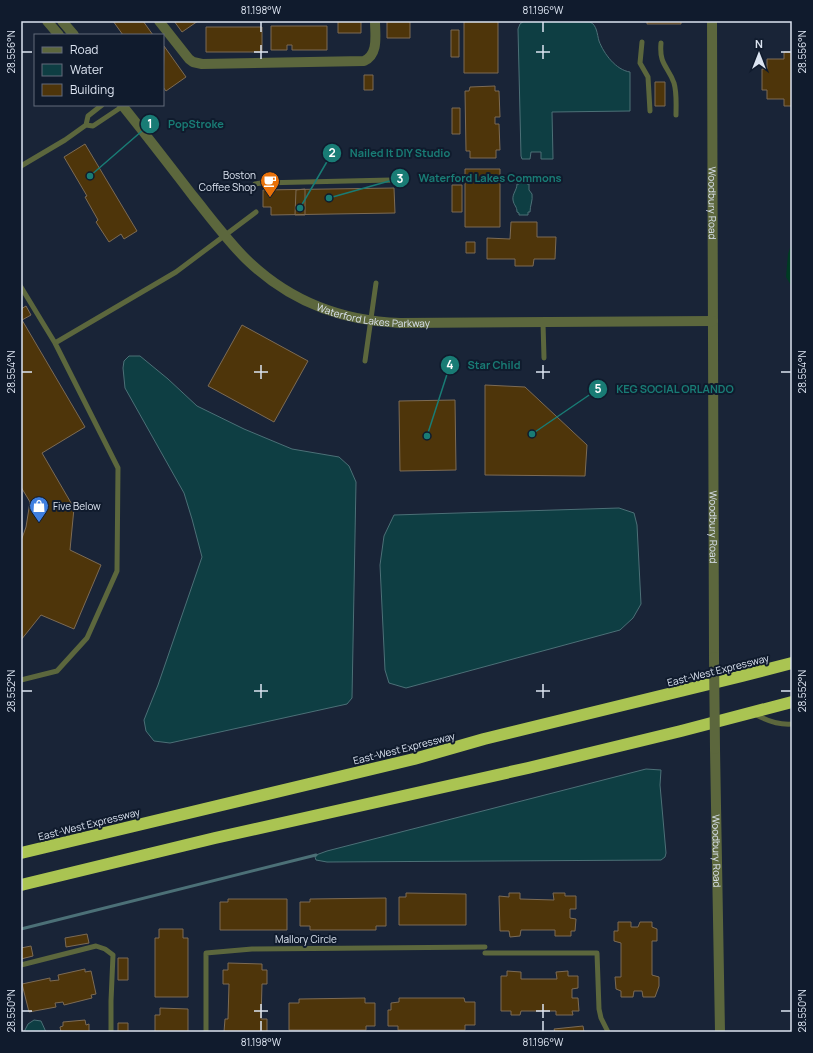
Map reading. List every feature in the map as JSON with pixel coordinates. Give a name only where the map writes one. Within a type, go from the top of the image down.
[{"type":"highway","name":"East-West Expressway","points":[[21,853],[414,759],[484,739],[792,663]]},
{"type":"highway","points":[[21,885],[215,838],[528,768],[792,702]]},
{"type":"street","points":[[47,21],[58,34]]},
{"type":"street","points":[[62,21],[73,34]]},
{"type":"street","points":[[159,21],[189,59],[193,62],[202,64],[364,61],[370,58],[374,51],[374,21]]},
{"type":"street","name":"Woodbury Road","points":[[712,21],[714,657],[720,1032]]},
{"type":"street","name":"Waterford Lakes Parkway","points":[[122,106],[245,258],[259,271],[287,292],[328,311],[372,321],[432,323],[714,321]]},
{"type":"lane","points":[[642,42],[640,63],[648,77],[650,111]]},
{"type":"lane","points":[[661,43],[660,52],[662,62],[674,84],[676,115]]},
{"type":"lane","points":[[21,166],[65,140],[86,125],[88,116],[101,106]]},
{"type":"lane","points":[[86,125],[94,126],[122,106]]},
{"type":"lane","points":[[255,184],[269,182],[391,180],[399,183]]},
{"type":"lane","points":[[55,344],[176,272],[256,212]]},
{"type":"lane","points":[[365,361],[372,321],[376,283]]},
{"type":"lane","points":[[21,287],[55,344],[118,468],[117,572],[87,638],[57,671],[21,680]]},
{"type":"lane","points":[[543,323],[544,358]]},
{"type":"lane","points":[[752,712],[767,720],[783,725],[792,724]]},
{"type":"lane","points":[[21,965],[96,946],[105,948],[113,955],[111,1032]]},
{"type":"lane","name":"Mallory Circle","points":[[206,1032],[206,953],[266,948],[485,947]]},
{"type":"lane","points":[[485,954],[597,954],[599,1009],[601,1018],[608,1032]]},
{"type":"green space","points":[[792,242],[792,287],[786,277],[788,254]]},
{"type":"water","points":[[524,21],[590,22],[595,27],[599,41],[611,61],[625,71],[630,72],[630,111],[552,112],[553,159],[541,159],[541,152],[531,152],[530,159],[522,159],[521,156],[518,29],[520,24]]},
{"type":"water","points":[[527,181],[527,184],[529,184],[529,190],[532,194],[530,212],[528,212],[528,215],[519,215],[513,202],[513,196],[517,184],[519,184],[519,182]]},
{"type":"water","points":[[129,356],[140,356],[197,406],[244,429],[292,449],[339,457],[349,466],[356,482],[352,698],[347,704],[170,743],[154,741],[146,731],[144,720],[158,685],[202,557],[184,493],[125,388],[123,368],[124,361]]},
{"type":"water","points":[[619,508],[634,513],[637,525],[641,604],[633,618],[620,630],[406,688],[389,683],[385,670],[380,565],[384,536],[394,515]]},
{"type":"water","points":[[646,769],[661,770],[660,785],[666,853],[665,857],[661,860],[327,862],[316,860],[315,857],[316,855],[327,851]]},
{"type":"water","points":[[34,1020],[41,1021],[46,1032],[24,1032],[28,1024]]},
{"type":"building","points":[[113,21],[143,21],[152,34],[122,34]]},
{"type":"building","points":[[174,21],[198,21],[182,32]]},
{"type":"building","points":[[338,21],[361,21],[361,33],[338,33]]},
{"type":"building","points":[[387,21],[410,21],[410,38],[387,38]]},
{"type":"building","points":[[464,21],[498,21],[498,73],[464,73]]},
{"type":"building","points":[[647,21],[681,21],[681,24],[647,24]]},
{"type":"building","points":[[271,26],[327,26],[327,50],[292,50],[292,45],[287,45],[287,50],[271,50]]},
{"type":"building","points":[[206,27],[262,27],[262,52],[206,52]]},
{"type":"building","points":[[451,30],[459,30],[459,57],[451,57]]},
{"type":"building","points":[[164,46],[186,77],[166,91],[164,88]]},
{"type":"building","points":[[784,52],[792,52],[792,106],[784,106],[784,99],[767,99],[767,90],[762,90],[762,69],[767,69],[767,59],[784,59]]},
{"type":"building","points":[[364,75],[373,75],[373,90],[364,90]]},
{"type":"building","points":[[655,82],[665,82],[665,106],[655,106]]},
{"type":"building","points":[[495,86],[495,91],[499,91],[500,117],[495,117],[495,124],[499,124],[500,150],[496,150],[496,158],[470,158],[470,151],[466,151],[465,91],[469,91],[470,87]]},
{"type":"building","points":[[452,108],[460,108],[460,134],[452,134]]},
{"type":"building","points":[[85,144],[137,231],[124,239],[121,234],[109,242],[96,222],[98,220],[85,197],[87,196],[64,157]]},
{"type":"building","points":[[465,169],[500,169],[500,227],[465,227]]},
{"type":"building","points":[[452,185],[462,185],[462,212],[452,212]]},
{"type":"building","points":[[394,188],[395,213],[271,215],[271,207],[263,207],[263,190]]},
{"type":"building","points":[[305,189],[305,215],[295,215],[296,190]]},
{"type":"building","points":[[511,222],[537,222],[537,237],[556,237],[555,259],[534,259],[533,266],[515,266],[515,259],[487,259],[487,238],[510,239]]},
{"type":"building","points":[[466,242],[475,242],[475,253],[466,253]]},
{"type":"building","points":[[26,306],[31,315],[22,320],[85,427],[42,453],[74,508],[70,550],[101,565],[74,629],[41,615],[21,640],[21,541],[26,527],[30,502],[21,487],[21,309]]},
{"type":"building","points":[[242,325],[308,361],[274,422],[208,386]]},
{"type":"building","points":[[485,385],[525,387],[587,445],[585,476],[485,475]]},
{"type":"building","points":[[455,400],[456,470],[400,471],[399,401]]},
{"type":"building","points":[[406,893],[466,894],[466,925],[399,925],[399,897],[406,897]]},
{"type":"building","points":[[509,893],[520,893],[520,899],[554,900],[553,893],[565,893],[565,896],[576,896],[576,909],[570,909],[570,918],[576,919],[575,931],[571,931],[571,936],[555,936],[555,930],[521,930],[520,936],[510,937],[509,931],[500,931],[499,896],[509,897]]},
{"type":"building","points":[[386,898],[386,926],[376,926],[376,930],[310,930],[310,926],[300,926],[300,902],[310,902],[310,899]]},
{"type":"building","points":[[228,899],[287,899],[287,930],[220,930],[220,902],[228,902]]},
{"type":"building","points":[[618,922],[631,922],[631,927],[638,927],[640,922],[652,922],[652,927],[657,929],[657,941],[652,941],[652,975],[659,977],[659,986],[655,997],[643,997],[642,991],[634,991],[633,997],[621,997],[621,991],[616,989],[615,977],[621,977],[621,943],[614,941],[614,931],[618,931]]},
{"type":"building","points":[[159,929],[183,929],[183,938],[188,938],[188,997],[155,997],[155,938],[159,938]]},
{"type":"building","points":[[87,934],[89,943],[66,947],[65,938]]},
{"type":"building","points":[[31,946],[33,956],[21,959],[21,948]]},
{"type":"building","points":[[118,958],[128,958],[128,980],[118,980]]},
{"type":"building","points":[[228,963],[262,964],[262,970],[267,970],[267,984],[262,984],[261,1019],[267,1019],[267,1032],[224,1032],[225,1019],[228,1019],[229,984],[223,984],[223,970],[228,970]]},
{"type":"building","points":[[85,969],[85,972],[91,971],[96,994],[91,995],[92,998],[64,1005],[63,1002],[55,1003],[56,1007],[29,1012],[22,984],[50,978],[50,981],[59,980],[58,975]]},
{"type":"building","points":[[507,971],[521,972],[521,979],[557,979],[556,972],[568,971],[568,976],[578,976],[578,988],[572,989],[572,998],[578,998],[579,1011],[572,1011],[573,1015],[556,1015],[556,1011],[521,1011],[520,1015],[511,1015],[511,1011],[501,1011],[501,976],[507,976]]},
{"type":"building","points":[[365,998],[365,1003],[375,1003],[375,1026],[366,1026],[366,1030],[289,1030],[289,1003],[299,1003],[299,999]]},
{"type":"building","points":[[399,998],[464,998],[465,1002],[475,1002],[475,1025],[465,1025],[465,1030],[398,1030],[398,1026],[388,1026],[388,1010],[391,1010],[391,1003],[399,1002]]},
{"type":"building","points":[[160,1008],[188,1009],[188,1032],[155,1032],[155,1015],[160,1015]]},
{"type":"building","points":[[85,1020],[86,1025],[89,1024],[89,1032],[61,1032],[60,1027],[63,1026],[63,1022]]},
{"type":"building","points":[[118,1023],[128,1023],[128,1032],[118,1032]]},
{"type":"building","points":[[583,1026],[584,1032],[555,1032],[554,1029]]},
{"type":"waterway","points":[[21,929],[316,855]]},
{"type":"place","name":"PopStroke","points":[[90,176]]},
{"type":"place","name":"Boston Coffee Shop","points":[[270,198]]},
{"type":"place","name":"Waterford Lakes Commons","points":[[329,198]]},
{"type":"place","name":"Nailed It DIY Studio","points":[[300,208]]},
{"type":"place","name":"KEG SOCIAL ORLANDO","points":[[532,434]]},
{"type":"place","name":"Star Child","points":[[427,436]]},
{"type":"place","name":"Five Below","points":[[39,523]]}]
